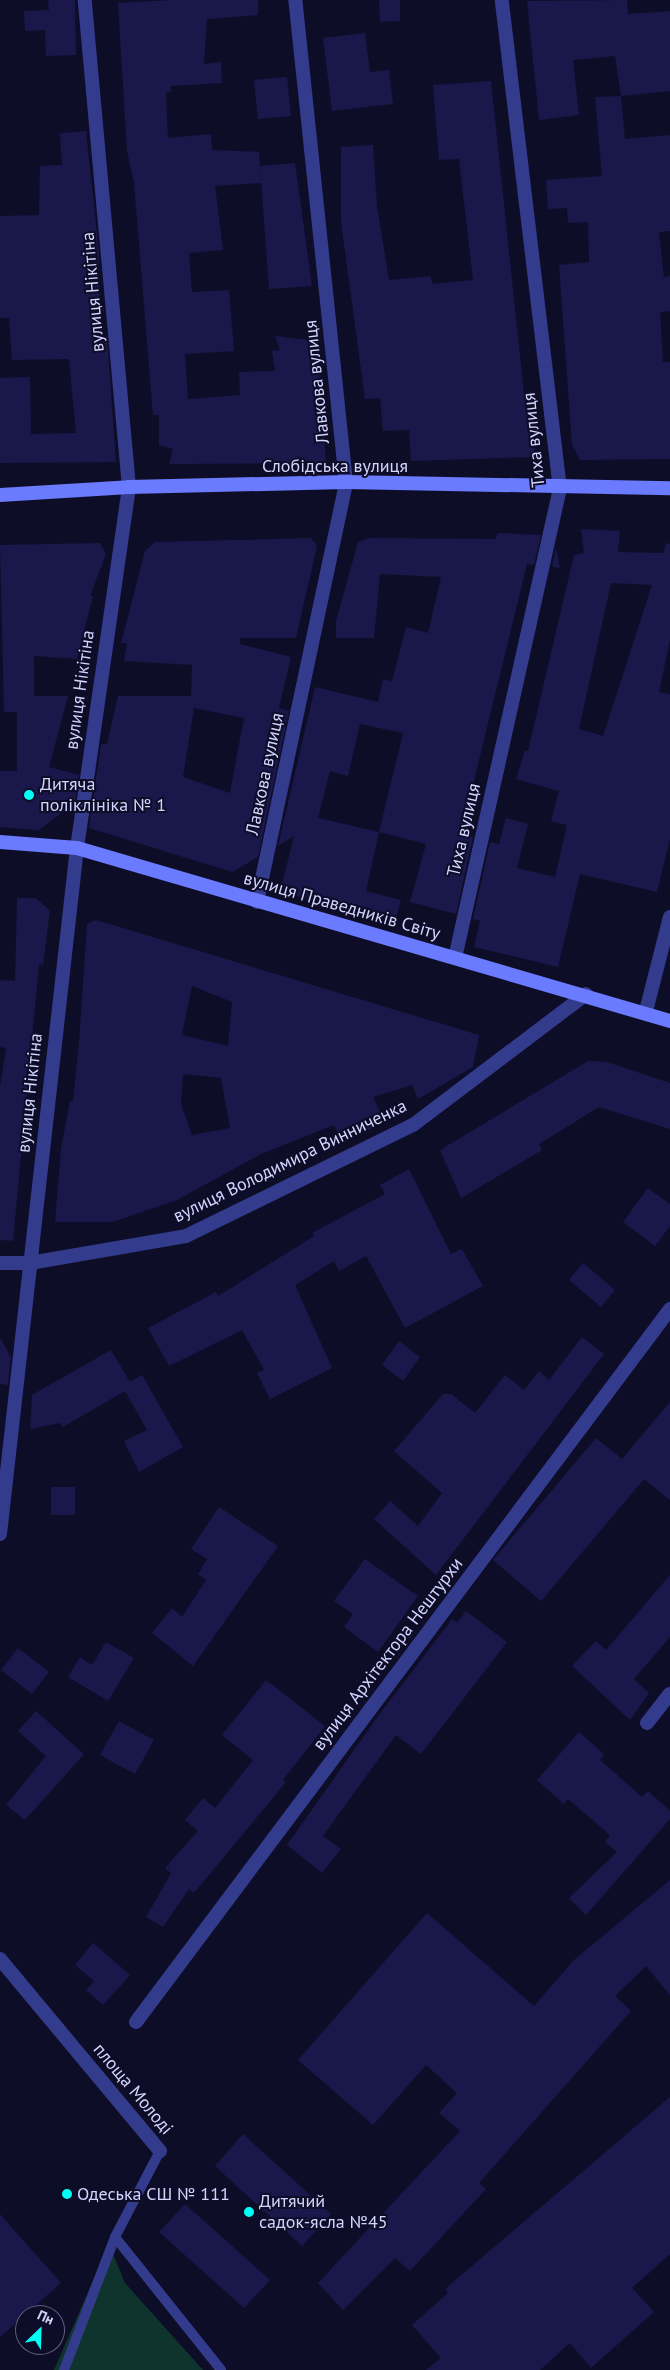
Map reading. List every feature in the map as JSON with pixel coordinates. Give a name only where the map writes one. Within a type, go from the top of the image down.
[{"type":"main road","name":"Слобідська вулиця","points":[[0,495],[129,487],[346,482],[560,489],[670,488]]},
{"type":"main road","name":"вулиця Праведників Світу","points":[[0,842],[77,848],[257,902],[646,1011],[670,1021]]},
{"type":"street","name":"вулиця Нікітіна","points":[[0,1534],[77,848],[129,487],[85,0]]},
{"type":"street","name":"Лавкова вулиця","points":[[257,902],[346,482],[296,0]]},
{"type":"street","name":"Тиха вулиця","points":[[455,958],[560,489],[502,0]]},
{"type":"street","points":[[646,1011],[670,917]]},
{"type":"street","name":"вулиця Володимира Винниченка","points":[[0,1264],[30,1263],[186,1236],[413,1124],[586,994]]},
{"type":"street","name":"вулиця Архітектора Нештурхи","points":[[136,2022],[670,1309]]},
{"type":"street","points":[[647,1723],[670,1694]]},
{"type":"street","name":"площа Молоді","points":[[0,1959],[160,2151]]},
{"type":"lane","name":"площа Молоді","points":[[64,2370],[115,2237],[160,2151]]},
{"type":"lane","points":[[115,2237],[221,2370]]},
{"type":"green space","points":[[109,2244],[125,2283],[203,2370],[54,2370],[61,2355],[65,2355],[65,2345]]},
{"type":"building","points":[[48,0],[75,0],[76,55],[46,56],[45,30],[25,31],[24,11],[49,10]]},
{"type":"building","points":[[172,0],[258,0],[258,15],[207,19],[204,64],[221,62],[222,83],[171,86],[171,92],[166,93],[168,138],[211,134],[212,150],[259,152],[261,183],[215,186],[223,250],[189,253],[192,292],[229,290],[234,351],[185,354],[188,399],[240,395],[239,372],[275,371],[272,351],[280,350],[275,336],[317,341],[326,463],[169,464],[173,449],[159,445],[159,415],[153,415],[134,183],[127,151],[118,3]]},
{"type":"building","points":[[379,0],[400,0],[400,21],[380,22]]},
{"type":"building","points":[[627,0],[628,14],[670,11],[670,91],[621,96],[615,56],[573,60],[579,115],[539,120],[527,1]]},
{"type":"building","points":[[365,33],[370,72],[389,70],[393,104],[332,111],[323,38]]},
{"type":"building","points":[[287,77],[291,116],[258,119],[254,80]]},
{"type":"building","points":[[491,81],[524,394],[535,449],[531,457],[411,461],[409,430],[383,431],[380,398],[365,399],[341,222],[341,147],[373,145],[377,206],[389,280],[431,276],[432,284],[473,280],[459,159],[439,160],[433,85]]},
{"type":"building","points":[[621,96],[625,139],[670,135],[670,231],[659,232],[664,277],[670,276],[670,311],[660,312],[663,362],[670,362],[670,459],[580,460],[572,445],[559,265],[589,262],[588,222],[568,223],[567,208],[548,209],[546,180],[602,176],[595,97]]},
{"type":"building","points":[[86,131],[99,252],[100,336],[107,336],[116,462],[0,463],[0,378],[30,377],[31,434],[76,433],[69,359],[12,360],[9,318],[0,318],[0,216],[39,215],[40,166],[62,165],[60,133]]},
{"type":"building","points":[[295,163],[312,286],[269,289],[260,166]]},
{"type":"building","points":[[581,529],[620,531],[618,552],[663,553],[666,543],[670,544],[670,640],[659,692],[670,694],[670,839],[657,892],[580,874],[558,967],[474,947],[480,921],[473,919],[490,842],[499,844],[506,818],[528,824],[517,868],[555,877],[567,825],[551,821],[559,791],[516,779],[525,750],[528,751],[574,555],[584,553]],"holes":[[[611,583],[652,585],[603,736],[579,729]]]},
{"type":"building","points":[[497,533],[541,535],[534,565],[527,564],[461,834],[473,837],[456,914],[410,902],[426,844],[379,832],[366,891],[401,900],[395,921],[280,892],[294,836],[278,846],[315,687],[378,702],[383,679],[392,681],[406,627],[428,633],[441,577],[380,574],[374,638],[336,638],[336,621],[358,542],[368,538],[496,539]],"holes":[[[360,724],[403,733],[379,832],[318,818],[330,771],[348,776]]]},
{"type":"building","points":[[311,538],[317,546],[296,638],[240,638],[240,644],[291,657],[279,708],[289,711],[258,857],[232,872],[89,828],[101,744],[107,744],[118,696],[191,696],[192,665],[124,661],[127,643],[121,643],[145,551],[155,542]],"holes":[[[194,708],[244,718],[230,793],[183,777]]]},
{"type":"building","points":[[100,543],[106,554],[90,596],[93,596],[77,659],[34,656],[34,696],[68,696],[49,767],[79,775],[75,803],[39,830],[0,827],[0,771],[17,771],[17,712],[4,712],[0,545]]},
{"type":"building","points":[[556,548],[560,568],[552,567]]},
{"type":"building","points":[[17,898],[35,898],[50,910],[43,965],[39,964],[13,1241],[0,1240],[0,1087],[6,1048],[0,1047],[0,980],[15,981]]},
{"type":"building","points":[[96,920],[479,1035],[473,1067],[418,1099],[412,1085],[373,1097],[385,1122],[342,1143],[334,1125],[261,1154],[177,1200],[112,1222],[55,1222],[61,1149],[70,1101],[73,1101],[87,924]],"holes":[[[192,986],[232,1002],[228,1046],[182,1035]],[[183,1074],[221,1078],[230,1128],[192,1135],[181,1104]]]},
{"type":"building","points":[[588,1061],[607,1062],[670,1083],[670,1129],[599,1107],[539,1144],[542,1150],[461,1198],[440,1150]]},
{"type":"building","points":[[409,1169],[451,1254],[462,1249],[483,1286],[405,1328],[366,1256],[339,1271],[334,1261],[295,1285],[332,1368],[270,1399],[257,1373],[264,1370],[242,1330],[169,1366],[148,1328],[216,1292],[218,1296],[314,1236],[312,1233],[385,1194],[380,1185]]},
{"type":"building","points":[[648,1188],[670,1204],[670,1226],[655,1246],[623,1222]]},
{"type":"building","points":[[583,1263],[615,1290],[601,1307],[569,1280]]},
{"type":"building","points":[[582,1337],[604,1354],[436,1575],[374,1519],[390,1501],[418,1526],[442,1493],[394,1451],[443,1394],[451,1394],[475,1413],[505,1375],[524,1390],[539,1371],[549,1380]]},
{"type":"building","points":[[0,1338],[11,1357],[8,1385],[0,1384]]},
{"type":"building","points":[[399,1341],[420,1357],[403,1381],[382,1365]]},
{"type":"building","points":[[111,1350],[130,1382],[142,1375],[183,1447],[139,1472],[124,1441],[147,1430],[125,1391],[63,1427],[60,1423],[30,1429],[32,1395]]},
{"type":"building","points":[[670,1402],[670,1500],[644,1479],[541,1601],[493,1560],[596,1438],[622,1459]]},
{"type":"building","points":[[51,1487],[75,1487],[75,1515],[51,1515]]},
{"type":"building","points":[[219,1507],[278,1546],[193,1666],[152,1633],[172,1608],[182,1617],[206,1580],[198,1574],[207,1559],[191,1549]]},
{"type":"building","points":[[365,1559],[418,1596],[378,1652],[344,1627],[353,1614],[334,1601]]},
{"type":"building","points":[[670,1575],[670,1637],[634,1679],[649,1693],[630,1720],[572,1666],[596,1641],[606,1650]]},
{"type":"building","points":[[466,1611],[507,1642],[421,1754],[396,1735],[323,1836],[341,1849],[322,1873],[287,1845],[376,1719],[452,1619],[457,1623]]},
{"type":"building","points":[[106,1642],[134,1658],[108,1701],[68,1677],[80,1657],[92,1665]]},
{"type":"building","points":[[18,1648],[49,1672],[32,1694],[1,1670]]},
{"type":"building","points":[[266,1680],[325,1726],[283,1780],[286,1782],[194,1893],[189,1889],[163,1927],[146,1917],[171,1873],[165,1868],[198,1831],[185,1820],[203,1798],[215,1808],[253,1760],[222,1735]]},
{"type":"building","points":[[36,1711],[84,1754],[25,1820],[6,1805],[46,1756],[18,1731]]},
{"type":"building","points":[[119,1721],[154,1740],[135,1774],[100,1755]]},
{"type":"building","points":[[579,1732],[604,1754],[600,1760],[642,1797],[648,1791],[670,1811],[670,1819],[586,1915],[569,1898],[617,1852],[605,1842],[610,1835],[568,1799],[564,1804],[537,1780]]},
{"type":"building","points":[[670,1880],[670,1995],[646,1966],[615,1996],[631,2011],[479,2183],[486,2189],[410,2271],[395,2258],[343,2310],[318,2283],[460,2131],[439,2113],[457,2093],[426,2065],[373,2125],[298,2060],[427,1913],[534,2006],[574,1960]]},
{"type":"building","points":[[93,1943],[130,1975],[103,2005],[86,1990],[94,1981],[75,1965]]},
{"type":"building","points":[[670,2097],[670,2254],[632,2288],[654,2312],[591,2368],[570,2343],[540,2370],[426,2370],[441,2358],[412,2325],[448,2293],[445,2289]]},
{"type":"building","points":[[243,2134],[331,2214],[302,2246],[215,2166]]},
{"type":"building","points":[[185,2204],[270,2280],[244,2308],[159,2232]]},
{"type":"building","points":[[0,2214],[61,2283],[36,2305],[15,2305],[15,2324],[0,2337]]},
{"type":"place","name":"Дитяча поліклініка № 1","points":[[29,795]]},
{"type":"place","name":"Одеська СШ № 111","points":[[67,2194]]},
{"type":"place","name":"Дитячий садок-ясла №45","points":[[249,2212]]}]
